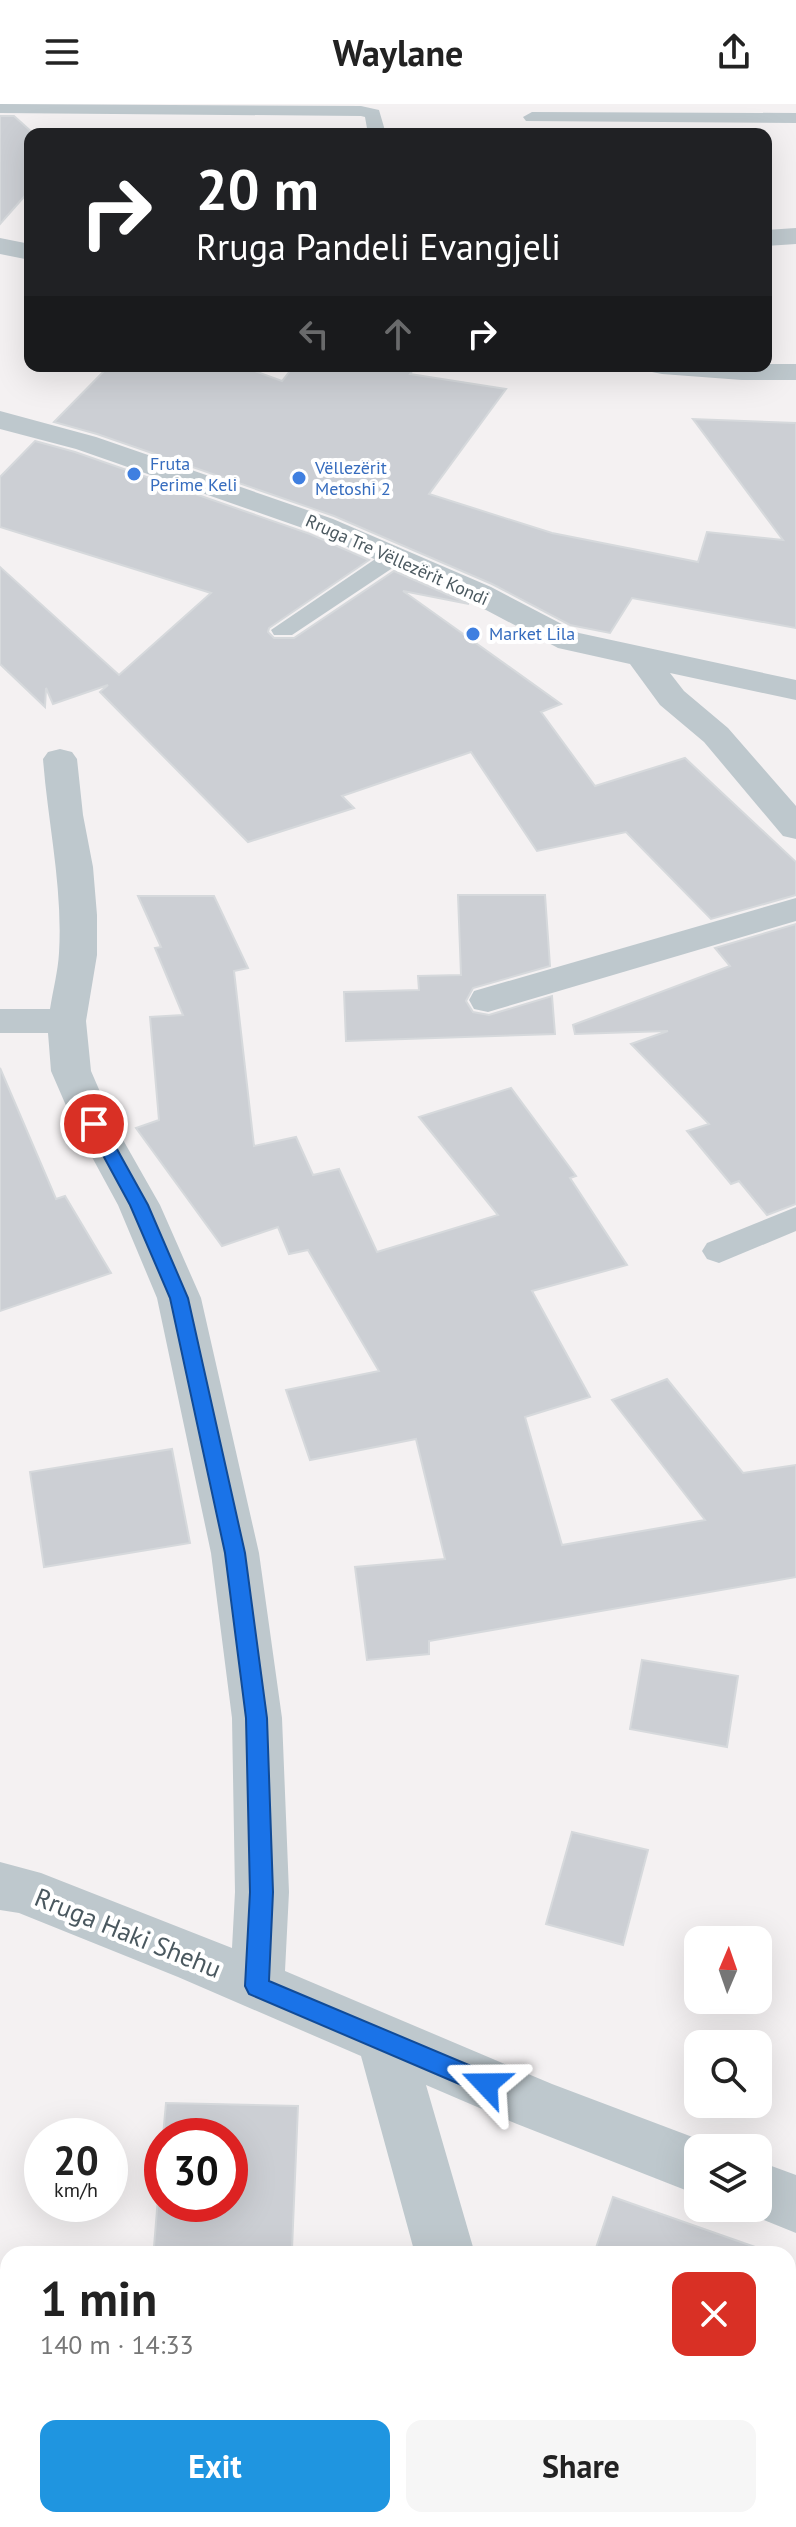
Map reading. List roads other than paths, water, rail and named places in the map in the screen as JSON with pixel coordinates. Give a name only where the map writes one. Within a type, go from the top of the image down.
[{"type":"street","points":[[772,238],[796,236]]},
{"type":"street","points":[[0,246],[24,251]]},
{"type":"street","points":[[742,372],[796,372]]},
{"type":"street","name":"Rruga Tre Vëllezërit Kondi","points":[[0,420],[86,443],[217,487],[395,556],[480,594],[569,641],[796,690]]},
{"type":"street","points":[[643,659],[672,698],[716,735],[796,828]]},
{"type":"street","points":[[60,759],[78,915],[78,955],[67,1021],[71,1071],[94,1124],[139,1205],[179,1298],[235,1553],[257,1718],[262,1892],[257,1986]]},
{"type":"street","points":[[488,1000],[796,909]]},
{"type":"street","points":[[0,1021],[67,1021]]},
{"type":"street","name":"Rruga Haki Shehu","points":[[0,1886],[22,1890],[197,1959],[385,2042],[684,2162]]},
{"type":"street","points":[[385,2042],[443,2246]]},
{"type":"street","points":[[772,2195],[796,2204]]},
{"type":"lane","points":[[0,108],[361,111],[373,114],[376,128]]},
{"type":"lane","points":[[532,117],[796,118]]},
{"type":"lane","points":[[283,630],[395,556]]},
{"type":"lane","points":[[719,1251],[796,1218]]},
{"type":"place","name":"Fruta Perime Keli","points":[[134,474]]},
{"type":"place","name":"Vëllezërit Metoshi 2","points":[[299,478]]},
{"type":"place","name":"Market Lila","points":[[473,634]]}]
